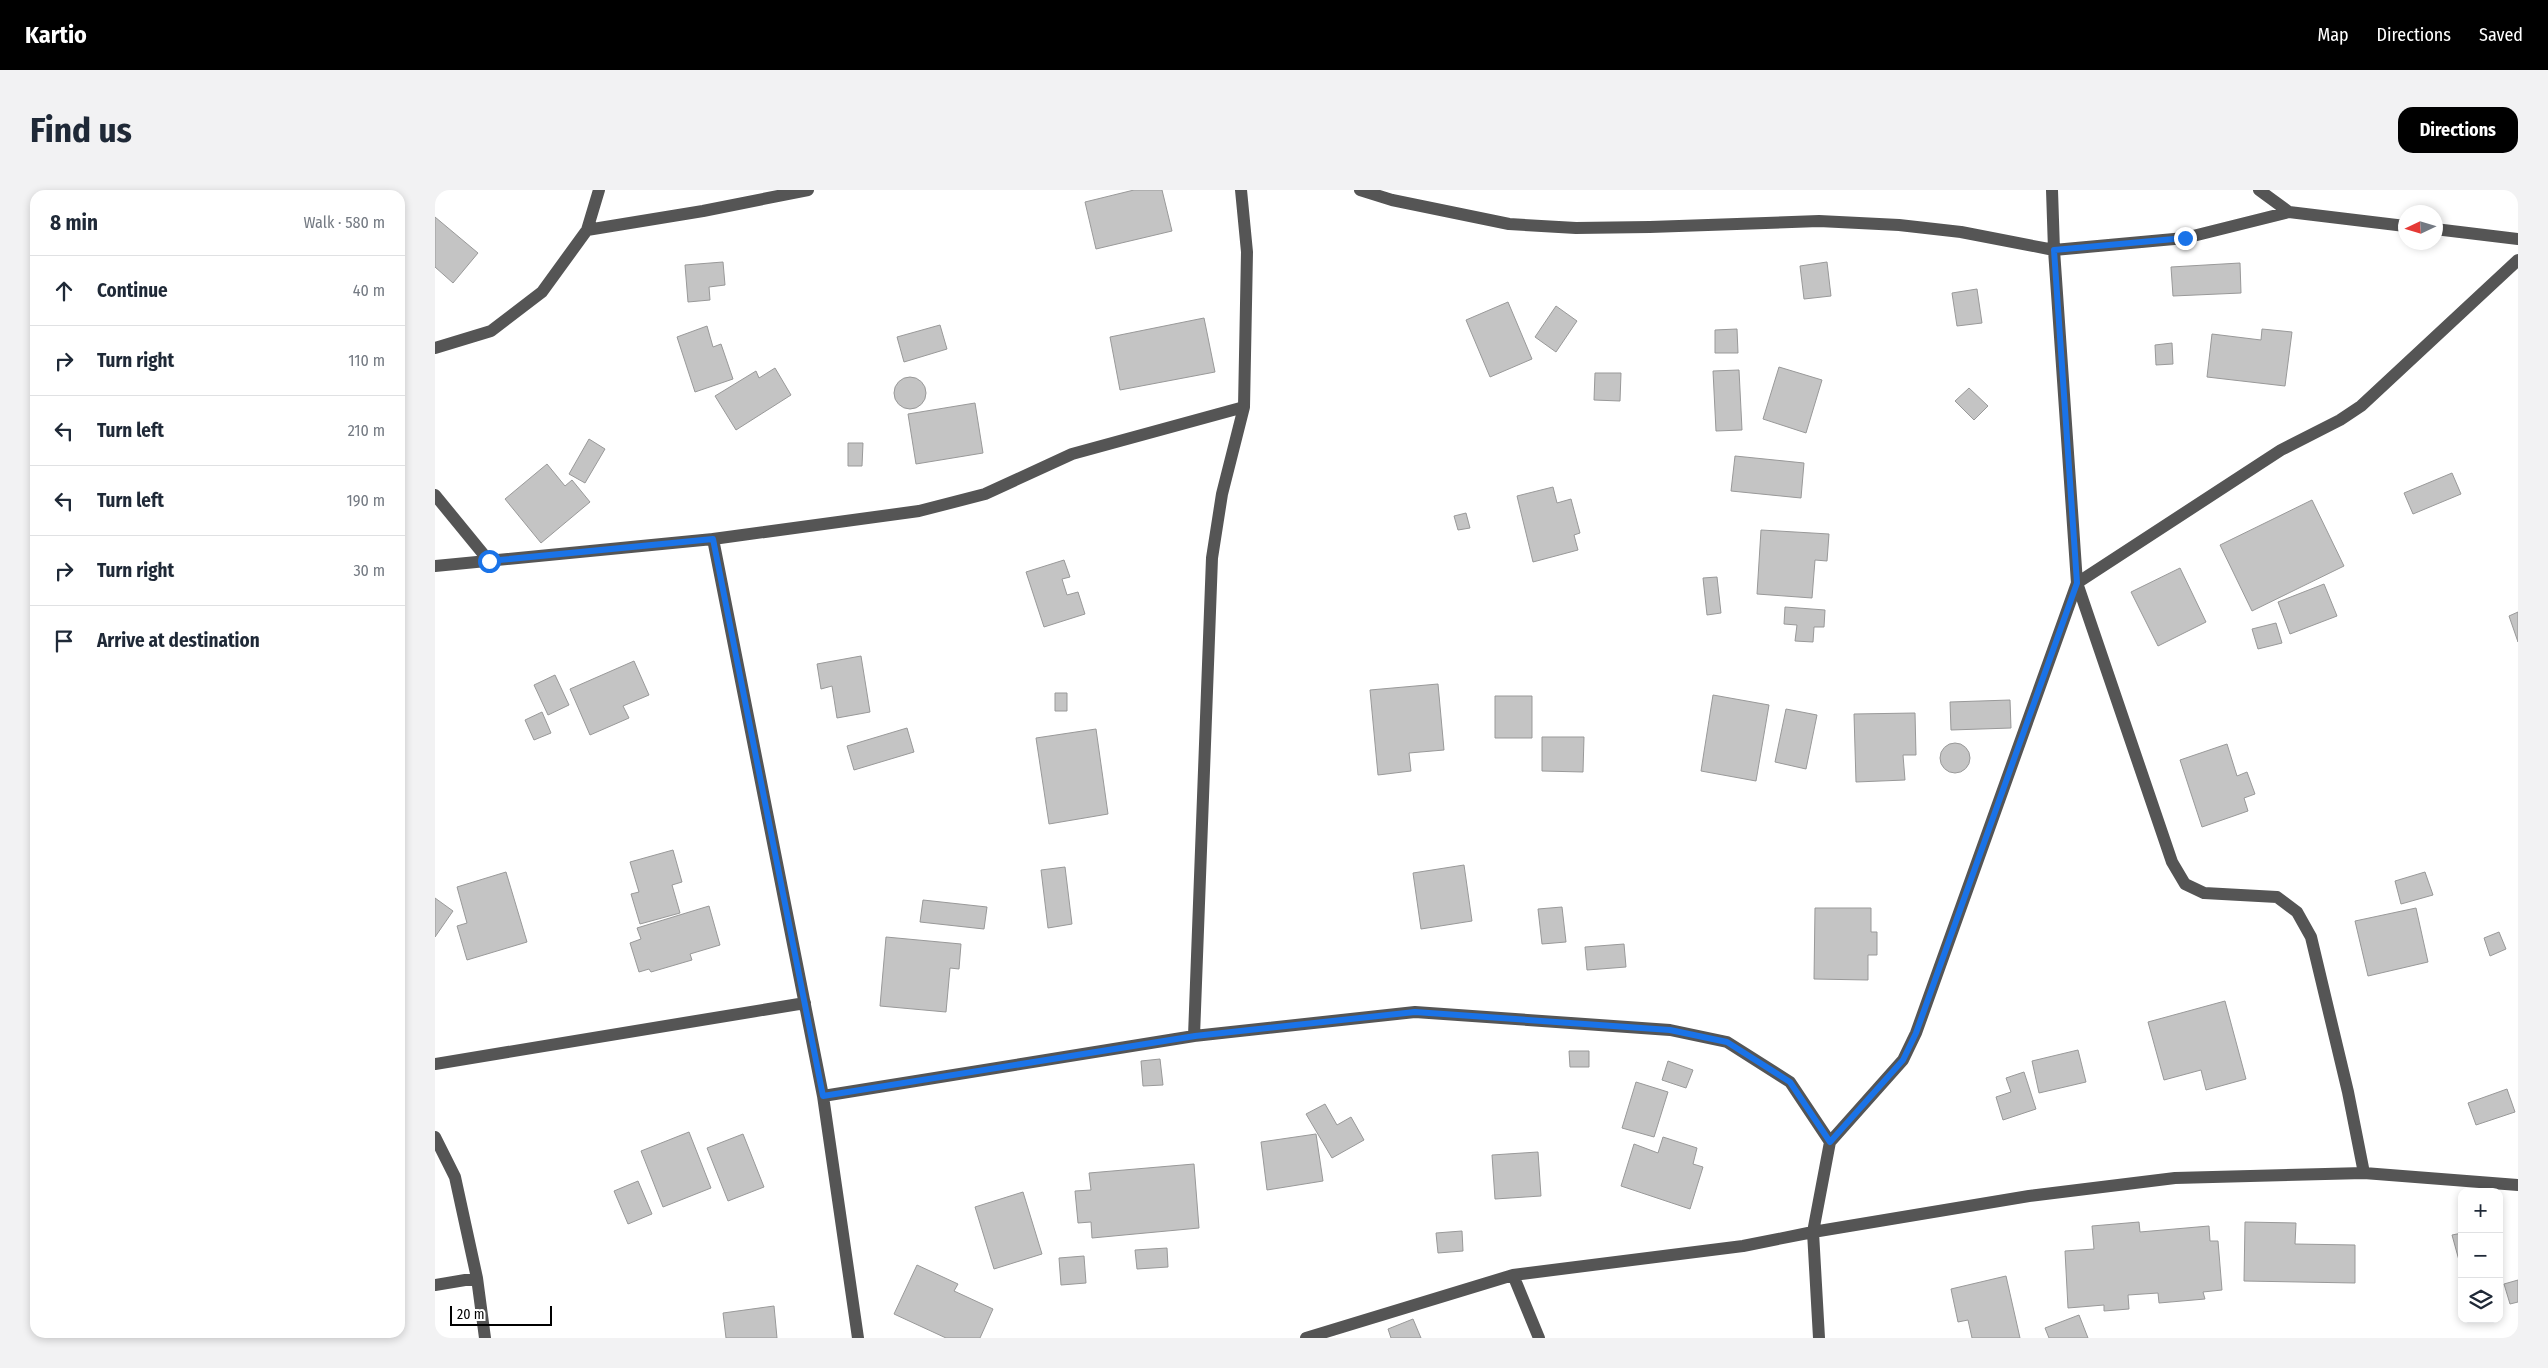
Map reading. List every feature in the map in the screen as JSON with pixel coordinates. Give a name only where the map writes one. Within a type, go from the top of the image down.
[{"type":"street","points":[[435,348],[491,331],[541,292],[587,230],[597,195],[587,190]]},
{"type":"street","points":[[587,230],[703,211],[809,190]]},
{"type":"street","points":[[1195,1036],[1212,558],[1222,494],[1245,407],[1247,252],[1241,190]]},
{"type":"street","points":[[1361,190],[1392,200],[1509,224],[1576,228],[1819,221],[1890,224],[1961,232],[2054,250],[2185,238],[2289,212],[2398,225]]},
{"type":"street","points":[[2052,190],[2054,250],[2077,583],[2172,862],[2185,884],[2204,893],[2277,897],[2297,912],[2311,937],[2348,1092],[2364,1173]]},
{"type":"street","points":[[2259,190],[2289,212]]},
{"type":"street","points":[[2443,230],[2518,239]]},
{"type":"street","points":[[1819,1338],[1813,1232],[1830,1142],[1903,1060],[1916,1033],[2077,583],[2281,450],[2340,420],[2361,406],[2518,260]]},
{"type":"street","points":[[435,566],[713,539],[919,511],[985,494],[1072,454],[1245,407]]},
{"type":"street","points":[[435,495],[489,561]]},
{"type":"street","points":[[713,539],[823,1096],[858,1338]]},
{"type":"street","points":[[435,1064],[805,1003]]},
{"type":"street","points":[[823,1096],[1195,1036],[1415,1012],[1670,1030],[1727,1042],[1790,1082],[1830,1142]]},
{"type":"street","points":[[435,1137],[455,1177],[477,1278],[485,1338]]},
{"type":"street","points":[[1306,1338],[1513,1276],[1743,1246],[1813,1232],[2029,1196],[2175,1178],[2364,1173],[2518,1184]]},
{"type":"street","points":[[1513,1276],[1539,1338]]},
{"type":"street","points":[[435,1285],[477,1278]]},
{"type":"building","points":[[1134,190],[1162,190],[1172,231],[1096,249],[1085,202]]},
{"type":"building","points":[[435,217],[478,253],[453,283],[435,267]]},
{"type":"building","points":[[723,262],[725,285],[709,287],[710,300],[688,302],[685,265]]},
{"type":"building","points":[[1827,262],[1831,296],[1804,299],[1800,266]]},
{"type":"building","points":[[2240,263],[2241,293],[2173,296],[2171,267]]},
{"type":"building","points":[[1977,289],[1982,323],[1957,326],[1952,293]]},
{"type":"building","points":[[1508,302],[1532,359],[1490,377],[1466,320]]},
{"type":"building","points":[[1556,306],[1577,321],[1556,352],[1535,337]]},
{"type":"building","points":[[1204,318],[1215,372],[1120,390],[1110,337]]},
{"type":"building","points":[[940,325],[947,349],[904,362],[897,337]]},
{"type":"building","points":[[707,326],[713,347],[721,344],[733,379],[695,392],[677,337]]},
{"type":"building","points":[[1737,329],[1738,353],[1715,353],[1715,330]]},
{"type":"building","points":[[2262,329],[2292,332],[2285,386],[2207,377],[2212,334],[2261,340]]},
{"type":"building","points":[[2172,343],[2173,364],[2156,365],[2155,345]]},
{"type":"building","points":[[1779,367],[1822,380],[1806,433],[1763,419]]},
{"type":"building","points":[[775,368],[791,395],[736,430],[715,396],[756,371],[759,378]]},
{"type":"building","points":[[1739,370],[1742,430],[1716,431],[1713,371]]},
{"type":"building","points":[[1595,373],[1621,373],[1620,401],[1594,400]]},
{"type":"building","points":[[910,377],[916,378],[921,382],[925,387],[925,399],[921,404],[916,408],[910,409],[904,408],[899,404],[895,399],[894,393],[895,387],[899,382],[904,378]]},
{"type":"building","points":[[1969,388],[1988,406],[1974,420],[1955,401]]},
{"type":"building","points":[[975,403],[983,453],[916,464],[908,414]]},
{"type":"building","points":[[589,439],[605,449],[585,483],[569,474]]},
{"type":"building","points":[[848,443],[863,443],[862,466],[848,466]]},
{"type":"building","points":[[1735,456],[1804,463],[1801,498],[1731,491]]},
{"type":"building","points":[[547,464],[565,486],[572,480],[590,502],[541,543],[505,499]]},
{"type":"building","points":[[2452,473],[2461,494],[2413,514],[2404,493]]},
{"type":"building","points":[[1553,487],[1557,503],[1571,499],[1580,533],[1574,535],[1578,550],[1533,562],[1517,496]]},
{"type":"building","points":[[2312,500],[2344,566],[2252,611],[2220,545]]},
{"type":"building","points":[[1466,513],[1470,528],[1458,530],[1454,516]]},
{"type":"building","points":[[1761,530],[1829,534],[1827,561],[1815,560],[1812,598],[1757,594]]},
{"type":"building","points":[[1064,560],[1070,577],[1062,579],[1067,595],[1078,592],[1085,614],[1044,627],[1026,572]]},
{"type":"building","points":[[2180,568],[2206,622],[2158,646],[2131,592]]},
{"type":"building","points":[[1717,577],[1721,613],[1707,615],[1703,578]]},
{"type":"building","points":[[2324,584],[2337,616],[2290,634],[2278,602]]},
{"type":"building","points":[[1785,607],[1825,610],[1824,627],[1814,627],[1813,642],[1795,641],[1797,625],[1784,624]]},
{"type":"building","points":[[2518,612],[2518,642],[2509,616]]},
{"type":"building","points":[[2276,623],[2282,643],[2258,649],[2252,629]]},
{"type":"building","points":[[861,656],[870,712],[837,718],[832,686],[821,689],[817,664]]},
{"type":"building","points":[[634,661],[649,695],[623,706],[629,718],[590,735],[570,689]]},
{"type":"building","points":[[555,675],[569,705],[548,715],[534,685]]},
{"type":"building","points":[[1438,684],[1444,750],[1409,753],[1411,771],[1378,775],[1370,690]]},
{"type":"building","points":[[1055,693],[1067,693],[1067,711],[1055,711]]},
{"type":"building","points":[[1713,695],[1769,705],[1756,781],[1701,771]]},
{"type":"building","points":[[1495,696],[1532,696],[1532,738],[1495,738]]},
{"type":"building","points":[[2010,700],[2011,728],[1951,730],[1950,702]]},
{"type":"building","points":[[1786,709],[1817,715],[1806,769],[1775,762]]},
{"type":"building","points":[[542,712],[551,733],[534,740],[525,720]]},
{"type":"building","points":[[1915,713],[1916,755],[1903,755],[1905,780],[1856,782],[1854,714]]},
{"type":"building","points":[[907,728],[914,752],[854,770],[847,746]]},
{"type":"building","points":[[1096,729],[1108,814],[1049,824],[1036,738]]},
{"type":"building","points":[[1542,737],[1584,737],[1583,772],[1542,771]]},
{"type":"building","points":[[1955,743],[1966,747],[1970,758],[1966,769],[1955,773],[1944,769],[1940,758],[1944,747]]},
{"type":"building","points":[[2227,744],[2237,776],[2247,772],[2255,794],[2244,798],[2248,811],[2202,827],[2180,760]]},
{"type":"building","points":[[673,850],[682,882],[672,885],[680,913],[640,924],[631,894],[639,892],[630,862]]},
{"type":"building","points":[[1464,865],[1472,921],[1421,929],[1413,873]]},
{"type":"building","points":[[1065,867],[1072,924],[1048,928],[1041,870]]},
{"type":"building","points":[[506,872],[527,942],[467,960],[457,926],[467,923],[457,887]]},
{"type":"building","points":[[2425,872],[2433,895],[2401,904],[2395,881]]},
{"type":"building","points":[[435,898],[453,911],[435,937]]},
{"type":"building","points":[[923,900],[987,907],[984,929],[920,922]]},
{"type":"building","points":[[709,906],[720,945],[690,954],[692,960],[651,972],[649,969],[639,972],[630,943],[641,939],[637,928]]},
{"type":"building","points":[[1562,907],[1566,942],[1542,944],[1538,909]]},
{"type":"building","points":[[1815,908],[1871,908],[1871,932],[1877,932],[1877,955],[1868,955],[1868,980],[1814,979]]},
{"type":"building","points":[[2416,908],[2428,962],[2368,976],[2355,921]]},
{"type":"building","points":[[2499,932],[2506,949],[2490,956],[2484,938]]},
{"type":"building","points":[[886,937],[961,944],[959,969],[950,968],[946,1012],[880,1006]]},
{"type":"building","points":[[1624,944],[1626,967],[1587,970],[1585,947]]},
{"type":"building","points":[[2225,1001],[2246,1079],[2206,1090],[2201,1070],[2164,1080],[2148,1022]]},
{"type":"building","points":[[2078,1050],[2086,1082],[2039,1093],[2032,1061]]},
{"type":"building","points":[[1569,1051],[1589,1051],[1589,1067],[1570,1067]]},
{"type":"building","points":[[1160,1059],[1163,1085],[1143,1086],[1141,1061]]},
{"type":"building","points":[[1668,1061],[1693,1070],[1686,1088],[1662,1080]]},
{"type":"building","points":[[2024,1072],[2036,1109],[2003,1120],[1996,1097],[2011,1092],[2006,1078]]},
{"type":"building","points":[[1636,1082],[1668,1092],[1654,1137],[1622,1128]]},
{"type":"building","points":[[2507,1089],[2515,1112],[2476,1125],[2468,1103]]},
{"type":"building","points":[[1325,1104],[1337,1125],[1351,1117],[1364,1140],[1332,1158],[1306,1114]]},
{"type":"building","points":[[689,1132],[711,1188],[663,1207],[641,1151]]},
{"type":"building","points":[[743,1134],[764,1187],[728,1201],[707,1148]]},
{"type":"building","points":[[1316,1134],[1323,1181],[1267,1190],[1261,1142]]},
{"type":"building","points":[[1663,1137],[1697,1148],[1693,1164],[1703,1167],[1690,1209],[1621,1186],[1634,1144],[1658,1153]]},
{"type":"building","points":[[1538,1152],[1541,1196],[1495,1199],[1492,1155]]},
{"type":"building","points":[[1194,1164],[1199,1228],[1092,1238],[1091,1222],[1078,1223],[1075,1191],[1091,1190],[1089,1173]]},
{"type":"building","points":[[638,1181],[652,1214],[628,1224],[614,1191]]},
{"type":"building","points":[[1023,1192],[1042,1254],[994,1269],[975,1207]]},
{"type":"building","points":[[2139,1222],[2140,1232],[2209,1226],[2210,1241],[2218,1241],[2222,1290],[2203,1292],[2205,1299],[2159,1303],[2158,1293],[2128,1295],[2129,1309],[2104,1311],[2104,1305],[2068,1308],[2065,1251],[2094,1249],[2092,1226]]},
{"type":"building","points":[[2245,1222],[2296,1223],[2295,1244],[2355,1245],[2355,1283],[2244,1281]]},
{"type":"building","points":[[1462,1231],[1463,1251],[1438,1253],[1436,1233]]},
{"type":"building","points":[[2458,1234],[2458,1257],[2452,1235]]},
{"type":"building","points":[[1167,1248],[1168,1267],[1137,1269],[1135,1250]]},
{"type":"building","points":[[1084,1256],[1086,1283],[1061,1285],[1059,1258]]},
{"type":"building","points":[[917,1265],[958,1284],[954,1291],[993,1309],[980,1338],[946,1338],[894,1314]]},
{"type":"building","points":[[2006,1276],[2020,1338],[1972,1338],[1968,1320],[1958,1322],[1951,1289]]},
{"type":"building","points":[[2518,1280],[2518,1302],[2510,1304],[2504,1284]]},
{"type":"building","points":[[774,1306],[777,1338],[726,1338],[723,1313]]},
{"type":"building","points":[[2079,1315],[2088,1338],[2049,1338],[2045,1328]]},
{"type":"building","points":[[1413,1319],[1421,1338],[1391,1338],[1388,1329]]},
{"type":"route","points":[[489,561],[713,539],[823,1096],[1195,1036],[1415,1012],[1670,1030],[1727,1042],[1754,1057],[1790,1082],[1830,1142],[1883,1085],[1903,1060],[1916,1033],[2077,583],[2054,250],[2185,238]]}]
